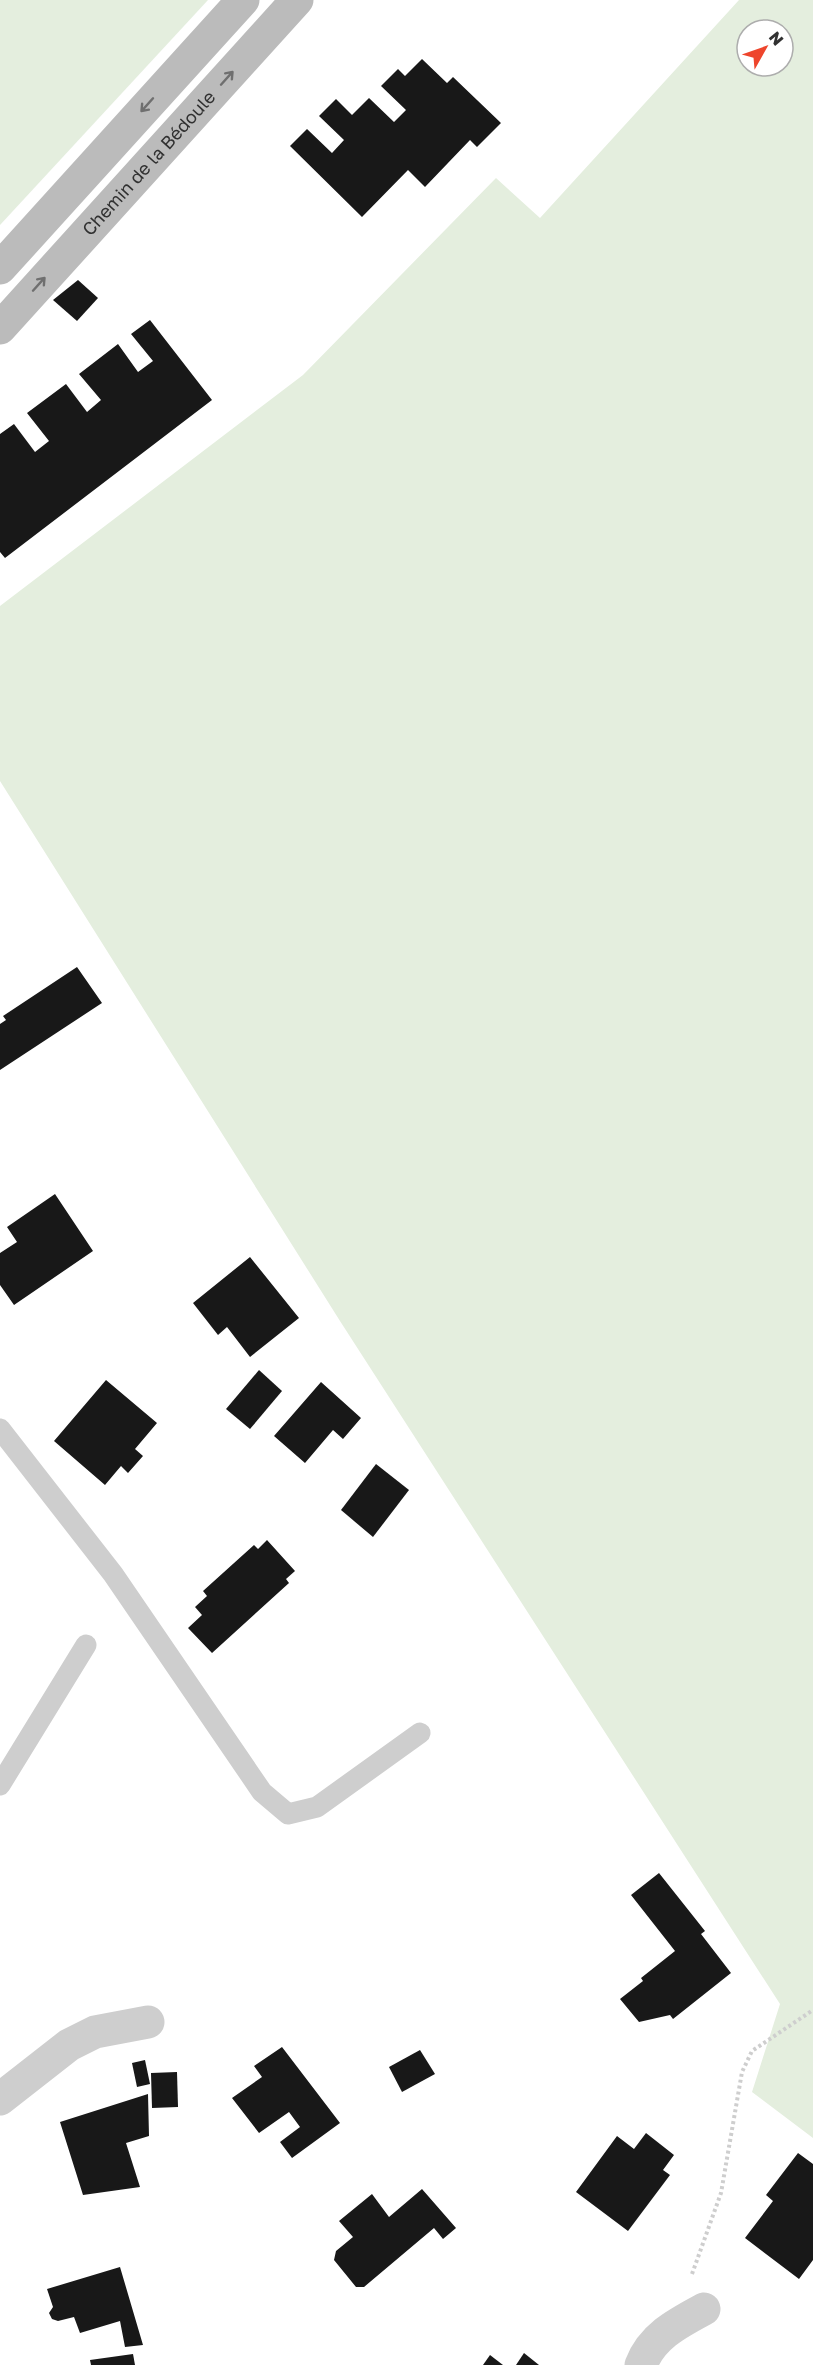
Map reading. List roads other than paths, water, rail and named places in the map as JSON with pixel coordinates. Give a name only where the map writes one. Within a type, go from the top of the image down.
[{"type":"street","points":[[0,268],[243,0]]},
{"type":"street","name":"Chemin de la Bédoule","points":[[0,328],[297,0]]},
{"type":"street","points":[[0,2099],[69,2045],[95,2032],[148,2022]]},
{"type":"street","points":[[641,2365],[645,2353],[666,2330],[704,2309]]},
{"type":"lane","points":[[0,1429],[113,1574],[261,1792],[288,1814],[317,1807],[420,1733]]},
{"type":"lane","points":[[0,1785],[86,1645]]}]
